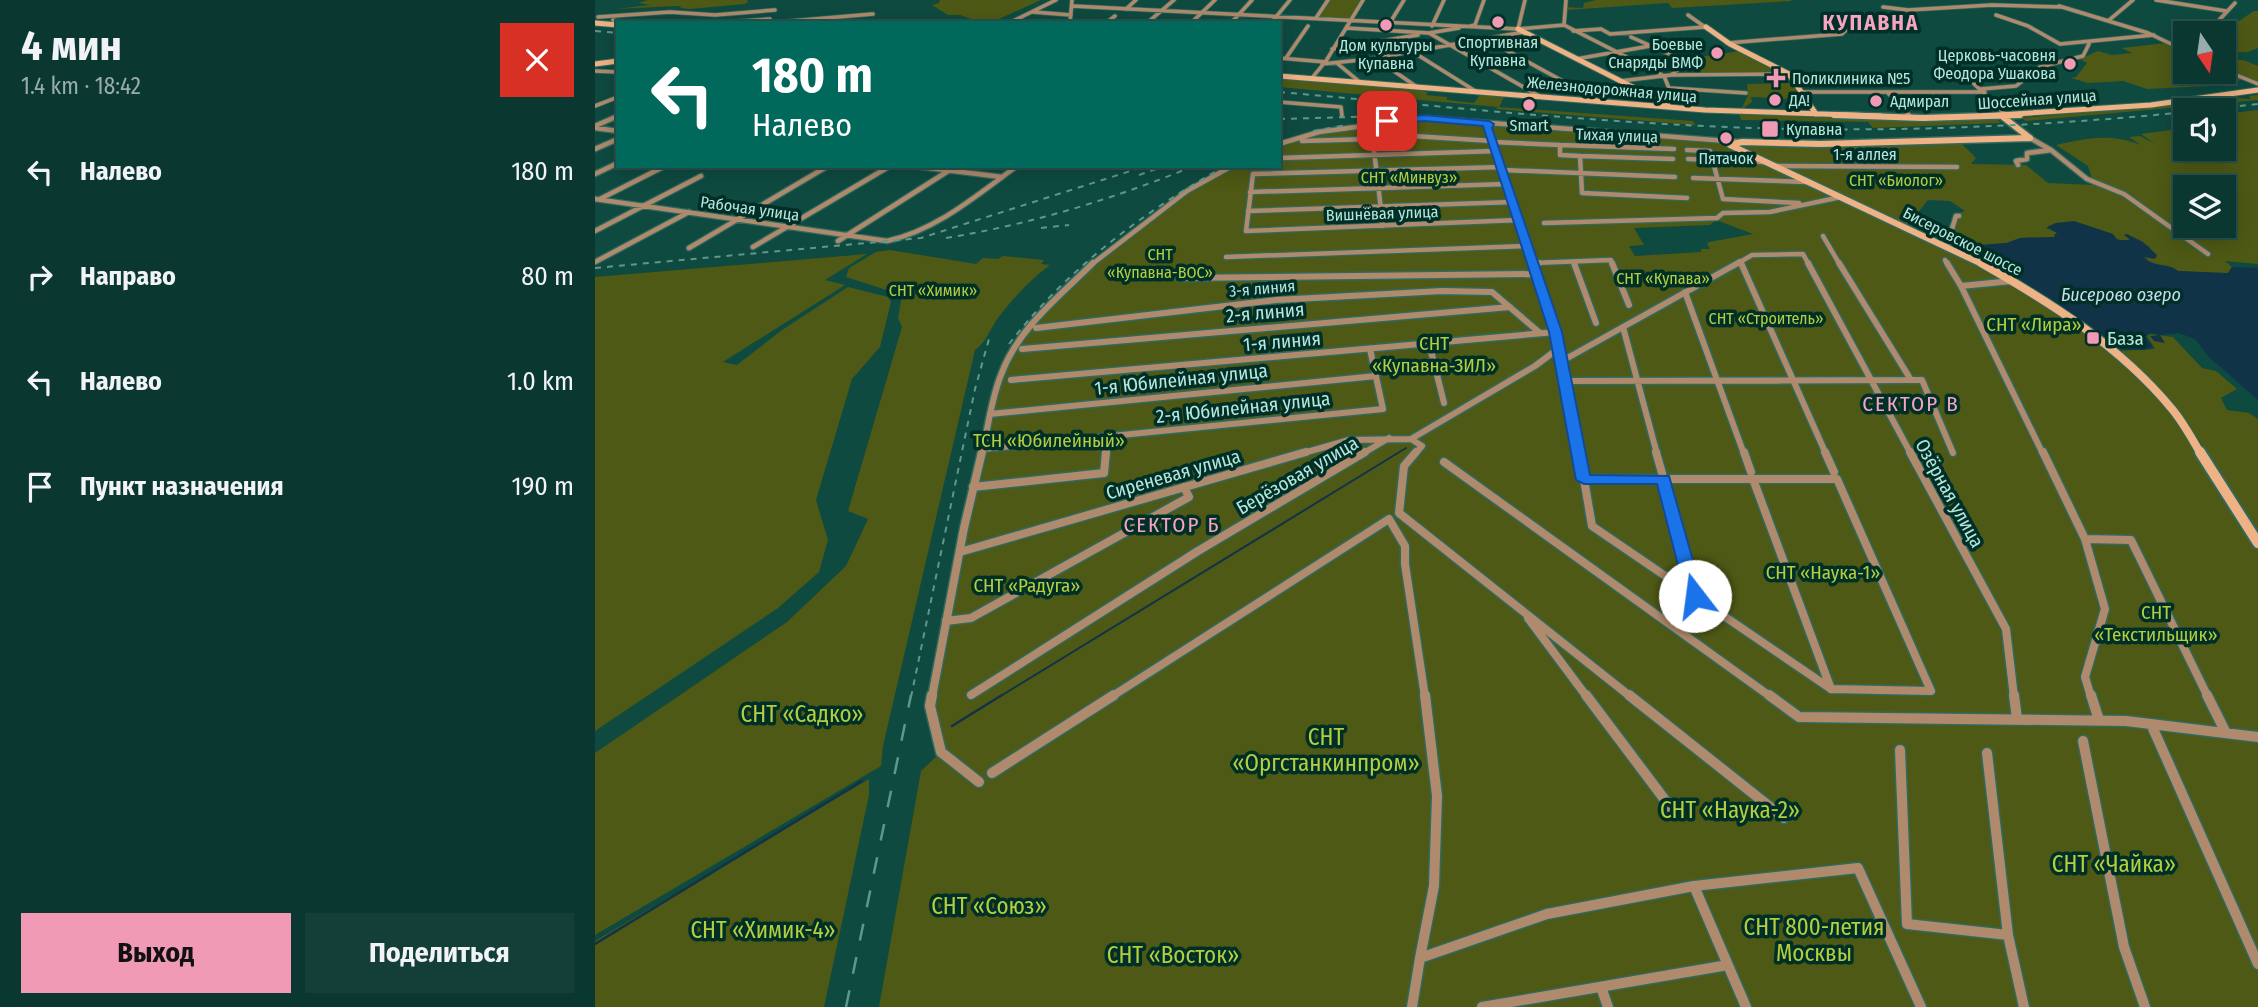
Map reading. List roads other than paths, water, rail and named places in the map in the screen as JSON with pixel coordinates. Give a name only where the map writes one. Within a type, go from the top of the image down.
[{"type":"main road","points":[[596,20],[616,23]]},
{"type":"main road","points":[[1706,27],[1727,43],[1789,74],[1816,114]]},
{"type":"main road","points":[[1518,29],[1674,108]]},
{"type":"main road","points":[[595,64],[616,61]]},
{"type":"main road","name":"Железнодорожная улица","points":[[1281,76],[1674,108],[1816,114]]},
{"type":"main road","name":"Шоссейная улица","points":[[1816,114],[1911,118],[2003,114],[2167,103],[2258,90]]},
{"type":"main road","points":[[2003,114],[2031,138]]},
{"type":"main road","points":[[1731,147],[1731,144],[1742,142],[1821,144],[2031,138]]},
{"type":"main road","name":"Бисеровское шоссе","points":[[1731,147],[1947,245],[2066,314],[2141,375],[2174,411],[2258,542]]},
{"type":"street","points":[[1013,21],[1056,0]]},
{"type":"street","points":[[1070,21],[1072,0]]},
{"type":"street","points":[[1089,7],[1099,0]]},
{"type":"street","points":[[1126,9],[1136,0]]},
{"type":"street","points":[[1149,21],[1174,0]]},
{"type":"street","points":[[1193,21],[1215,0]]},
{"type":"street","points":[[1233,21],[1252,0]]},
{"type":"street","points":[[1272,21],[1290,0]]},
{"type":"street","points":[[1316,18],[1328,0]]},
{"type":"street","points":[[1311,79],[1363,0]]},
{"type":"street","points":[[1391,21],[1404,0]]},
{"type":"street","points":[[1429,33],[1444,0]]},
{"type":"street","points":[[1475,25],[1484,0]]},
{"type":"street","points":[[1518,29],[1525,0]]},
{"type":"street","points":[[1564,25],[1566,0]]},
{"type":"street","points":[[2108,21],[2133,0]]},
{"type":"street","points":[[2156,0],[2226,11]]},
{"type":"street","points":[[2217,21],[2235,3]]},
{"type":"street","points":[[1883,7],[1907,10],[1992,5],[2062,7]]},
{"type":"street","points":[[2055,5],[2154,35],[2173,44]]},
{"type":"street","points":[[1072,6],[1518,29],[1564,25],[1664,76],[1670,88],[1671,98],[1667,104]]},
{"type":"street","points":[[596,20],[670,12],[715,15],[775,10]]},
{"type":"street","points":[[1031,12],[1071,15]]},
{"type":"street","points":[[769,21],[872,14],[871,20]]},
{"type":"street","points":[[1688,15],[1706,27]]},
{"type":"street","points":[[1996,15],[2018,22],[2060,44],[2089,44],[2154,35]]},
{"type":"street","points":[[846,21],[850,16]]},
{"type":"street","points":[[1109,21],[1115,16]]},
{"type":"street","points":[[1727,43],[1842,34],[1857,19],[1855,17]]},
{"type":"street","points":[[1332,49],[1475,25]]},
{"type":"street","points":[[1286,58],[1308,26]]},
{"type":"street","points":[[1573,31],[1601,29],[1610,34],[1706,27]]},
{"type":"street","points":[[1346,28],[1429,33],[1541,97]]},
{"type":"street","points":[[1281,58],[1335,63],[1525,32]]},
{"type":"street","points":[[1631,37],[1687,62],[1671,75]]},
{"type":"street","points":[[1486,39],[1601,102]]},
{"type":"street","points":[[1802,92],[1983,91],[2016,86],[2040,67],[2084,55],[2089,44]]},
{"type":"street","points":[[1576,59],[1651,46]]},
{"type":"street","points":[[1412,52],[1477,92]]},
{"type":"street","points":[[1375,58],[1417,87]]},
{"type":"street","points":[[1335,63],[1346,68],[1347,74],[1361,83]]},
{"type":"street","points":[[595,71],[616,72]]},
{"type":"street","points":[[1951,71],[1964,74],[2003,114]]},
{"type":"street","points":[[1620,81],[1671,75],[1789,74]]},
{"type":"street","points":[[2237,75],[2258,84]]},
{"type":"street","points":[[1670,88],[1746,93]]},
{"type":"street","points":[[1887,92],[1911,118]]},
{"type":"street","points":[[595,106],[616,98]]},
{"type":"street","points":[[1281,102],[1341,107],[1342,116]]},
{"type":"street","points":[[595,127],[616,117]]},
{"type":"street","points":[[1281,143],[1319,132],[1397,120],[1424,118],[1489,125]]},
{"type":"street","points":[[1399,121],[1424,120],[1742,142]]},
{"type":"street","points":[[1489,125],[1556,332],[1592,526],[1831,689],[1931,691],[1741,261],[1562,361]]},
{"type":"street","points":[[595,127],[616,131]]},
{"type":"street","name":"Тихая улица","points":[[1396,135],[1493,142],[1674,149]]},
{"type":"street","points":[[1302,141],[1372,137],[1383,226]]},
{"type":"street","points":[[2031,138],[2084,176],[2125,194],[2208,254]]},
{"type":"street","points":[[595,149],[616,140]]},
{"type":"street","points":[[1717,141],[1731,147]]},
{"type":"street","points":[[1560,145],[1560,155],[1672,159]]},
{"type":"street","points":[[1687,150],[1710,151],[1723,199],[1800,204],[1840,197]]},
{"type":"street","points":[[2018,165],[2016,161],[2027,159],[2027,153],[2051,150]]},
{"type":"street","points":[[1281,158],[1496,151]]},
{"type":"street","points":[[1580,156],[1583,193],[1687,198]]},
{"type":"street","points":[[1688,159],[1764,162]]},
{"type":"street","points":[[595,174],[616,164]]},
{"type":"street","name":"1-я аллея","points":[[1773,166],[1957,167]]},
{"type":"street","points":[[596,200],[661,168]]},
{"type":"street","points":[[689,248],[825,168]]},
{"type":"street","points":[[753,247],[887,168]]},
{"type":"street","points":[[932,168],[1002,177],[1014,168]]},
{"type":"street","points":[[838,241],[953,168]]},
{"type":"street","points":[[979,782],[941,752],[930,706],[973,487],[1000,376],[1013,348],[1037,317],[1095,260],[1187,191],[1228,168]]},
{"type":"street","points":[[1513,202],[1248,211],[1253,174],[1502,168],[1675,177]]},
{"type":"street","points":[[595,231],[701,176]]},
{"type":"street","name":"Рабочая улица","points":[[596,200],[690,211],[887,241],[901,239],[955,210],[1002,177]]},
{"type":"street","points":[[1693,178],[1807,182]]},
{"type":"street","points":[[1251,192],[1507,184]]},
{"type":"street","points":[[1544,223],[1717,218],[1723,213],[1770,212],[1840,197]]},
{"type":"street","points":[[595,262],[690,211]]},
{"type":"street","name":"Вишнёвая улица","points":[[1248,211],[1245,231],[1519,220]]},
{"type":"street","points":[[1947,245],[1959,216]]},
{"type":"street","points":[[1823,236],[1911,380]]},
{"type":"street","points":[[1226,257],[1528,246]]},
{"type":"street","name":"Озёрная улица","points":[[1741,261],[1752,255],[1803,254],[2006,629],[2017,719]]},
{"type":"street","points":[[1533,263],[1611,260],[1629,305]]},
{"type":"street","points":[[1945,260],[1961,286],[2085,539],[2105,609],[2085,677],[2099,720]]},
{"type":"street","points":[[1574,262],[1596,323]]},
{"type":"street","points":[[1179,278],[1537,274]]},
{"type":"street","points":[[1961,286],[2013,281]]},
{"type":"street","name":"3-я линия","points":[[1036,328],[1276,300],[1429,292],[1492,292],[1510,307]]},
{"type":"street","points":[[1685,292],[1831,689]]},
{"type":"street","points":[[1510,307],[1540,334]]},
{"type":"street","name":"2-я линия","points":[[1022,349],[1510,307]]},
{"type":"street","points":[[1623,327],[1695,596]]},
{"type":"street","name":"1-я линия","points":[[1011,380],[1556,332]]},
{"type":"street","points":[[1429,343],[1444,403]]},
{"type":"street","points":[[1559,348],[1535,366],[1411,439],[1426,449],[1404,466],[1399,513],[1784,818]]},
{"type":"street","points":[[1370,349],[1376,376]]},
{"type":"street","name":"1-я Юбилейная улица","points":[[990,414],[1376,376]]},
{"type":"street","name":"2-я Юбилейная улица","points":[[982,449],[1383,409],[1376,376]]},
{"type":"street","points":[[1566,381],[1922,380],[1953,453]]},
{"type":"street","points":[[973,487],[1104,473],[1107,437]]},
{"type":"street","name":"Сиреневая улица","points":[[960,552],[1349,440],[1394,437],[1411,439]]},
{"type":"street","name":"Берёзовая улица","points":[[971,695],[1198,551],[1394,437]]},
{"type":"street","points":[[1444,462],[1799,717],[2099,720],[2258,737]]},
{"type":"street","points":[[1584,480],[1662,476],[1835,476]]},
{"type":"street","points":[[946,621],[971,618],[1189,497],[1184,487]]},
{"type":"street","points":[[992,773],[1389,519],[1406,543],[1408,555],[1405,564],[1435,761],[1434,886],[1412,1007]]},
{"type":"street","points":[[2085,539],[2131,540],[2226,733]]},
{"type":"street","points":[[1521,609],[1671,808]]},
{"type":"street","points":[[2151,724],[2258,962]]},
{"type":"street","points":[[2083,741],[2124,947],[2145,1007]]},
{"type":"street","points":[[1900,750],[1907,924],[2008,935]]},
{"type":"street","points":[[1987,753],[2008,935],[2024,1007]]},
{"type":"street","points":[[1420,958],[1547,914],[1694,886],[1858,868],[1920,1007]]},
{"type":"street","points":[[1694,886],[1746,1007]]},
{"type":"street","points":[[1482,1007],[1728,965]]},
{"type":"street","points":[[1601,987],[1608,1007]]},
{"type":"water","name":"Бисерово озеро","points":[[2074,221],[2113,234],[2117,240],[2130,240],[2124,235],[2127,234],[2143,242],[2157,255],[2155,259],[2144,257],[2148,261],[2178,271],[2228,273],[2232,267],[2258,268],[2258,400],[2209,357],[2195,339],[2179,333],[2160,335],[2165,343],[2154,341],[2150,336],[2159,335],[2150,333],[2145,336],[2153,347],[2144,350],[2121,349],[2053,300],[1970,249],[1972,246],[2007,243],[2020,238],[2055,237],[2057,233],[2047,227]]},
{"type":"waterway","points":[[999,697],[1406,448]]},
{"type":"waterway","points":[[952,726],[1002,695]]},
{"type":"waterway","points":[[595,944],[862,781]]},
{"type":"railway","points":[[595,31],[616,33]]},
{"type":"railway","points":[[1281,92],[1602,120],[1796,129],[1991,126],[2173,113]]},
{"type":"railway","points":[[2236,106],[2258,104]]},
{"type":"railway","points":[[1281,119],[1420,115]]},
{"type":"railway","points":[[1313,131],[1347,125]]},
{"type":"railway","points":[[595,268],[921,238],[1140,168]]},
{"type":"railway","points":[[1139,175],[1159,168]]},
{"type":"railway","points":[[946,238],[1072,209],[1189,168]]},
{"type":"railway","points":[[1009,344],[1056,291],[1108,244],[1165,203],[1222,168]]},
{"type":"railway","points":[[1041,228],[1069,225]]},
{"type":"railway","points":[[911,697],[975,389],[989,339]]},
{"type":"railway","points":[[846,1007],[911,695]]},
{"type":"place","name":"Спортивная Купавна","points":[[1498,22]]},
{"type":"place","name":"Дом культуры Купавна","points":[[1386,25]]},
{"type":"place","name":"Боевые Снаряды ВМФ","points":[[1717,53]]},
{"type":"place","name":"Церковь-часовня Феодора Ушакова","points":[[2070,64]]},
{"type":"place","name":"Поликлиника №5","points":[[1776,78]]},
{"type":"place","name":"ДА!","points":[[1775,100]]},
{"type":"place","name":"Адмирал","points":[[1876,101]]},
{"type":"place","name":"Smart","points":[[1529,105]]},
{"type":"place","name":"Купавна","points":[[1770,129]]},
{"type":"place","name":"Пятачок","points":[[1726,138]]},
{"type":"place","name":"База","points":[[2093,338]]},
{"type":"district","name":"КУПАВНА","points":[[1871,23]]},
{"type":"district","name":"СЕКТОР В","points":[[1911,404]]},
{"type":"district","name":"СЕКТОР Б","points":[[1172,525]]},
{"type":"park label","name":"СНТ «Минвуз»","points":[[1409,177]]},
{"type":"park label","name":"СНТ «Биолог»","points":[[1896,180]]},
{"type":"park label","name":"СНТ «Купавна-ВОС»","points":[[1160,263]]},
{"type":"park label","name":"СНТ «Купава»","points":[[1663,278]]},
{"type":"park label","name":"СНТ «Химик»","points":[[933,290]]},
{"type":"park label","name":"СНТ «Строитель»","points":[[1766,318]]},
{"type":"park label","name":"СНТ «Лира»","points":[[2034,324]]},
{"type":"park label","name":"СНТ «Купавна-ЗИЛ»","points":[[1434,354]]},
{"type":"park label","name":"ТСН «Юбилейный»","points":[[1049,440]]},
{"type":"park label","name":"СНТ «Наука-1»","points":[[1823,572]]},
{"type":"park label","name":"СНТ «Радуга»","points":[[1027,585]]},
{"type":"park label","name":"СНТ «Текстильщик»","points":[[2156,623]]},
{"type":"park label","name":"СНТ «Садко»","points":[[802,714]]},
{"type":"park label","name":"СНТ «Оргстанкинпром»","points":[[1326,750]]},
{"type":"park label","name":"СНТ «Наука-2»","points":[[1730,810]]},
{"type":"park label","name":"СНТ «Чайка»","points":[[2114,864]]},
{"type":"park label","name":"СНТ «Союз»","points":[[989,906]]},
{"type":"park label","name":"СНТ «Химик-4»","points":[[763,930]]},
{"type":"park label","name":"СНТ 800-летия Москвы","points":[[1814,940]]},
{"type":"park label","name":"СНТ «Восток»","points":[[1173,955]]}]
